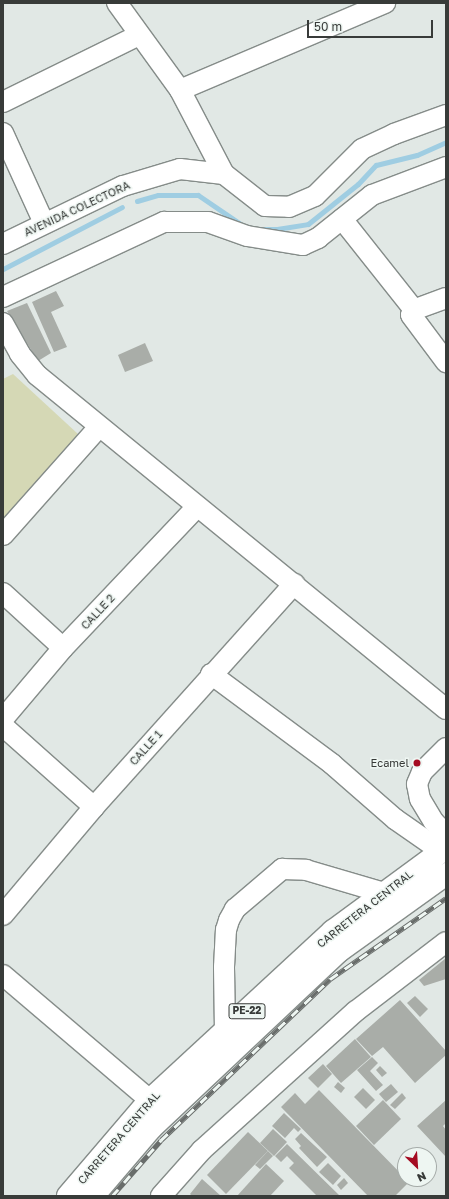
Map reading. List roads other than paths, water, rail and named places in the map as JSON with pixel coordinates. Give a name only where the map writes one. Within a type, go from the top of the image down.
[{"type":"highway","name":"CARRETERA CENTRAL","points":[[93,1196],[150,1128],[166,1095],[339,951],[391,901],[443,833]]},
{"type":"highway","name":"CARRETERA CENTRAL","points":[[68,1196],[166,1095],[225,1031],[333,931],[446,874]]},
{"type":"street","points":[[117,3],[180,90],[224,174],[265,206],[289,207],[315,196],[362,149],[394,134],[446,115]]},
{"type":"street","points":[[180,90],[385,3]]},
{"type":"street","points":[[3,102],[139,35]]},
{"type":"street","points":[[3,133],[44,223]]},
{"type":"street","points":[[3,297],[164,222],[208,222],[247,236],[303,245],[318,238],[372,195],[446,167]]},
{"type":"street","name":"AVENIDA COLECTORA","points":[[3,244],[122,186],[180,169],[224,174]]},
{"type":"street","points":[[342,219],[414,310],[413,320],[446,362]]},
{"type":"street","points":[[414,310],[446,298]]},
{"type":"street","points":[[3,323],[20,354],[37,375],[196,508],[294,584],[446,709]]},
{"type":"street","points":[[3,535],[99,427]]},
{"type":"street","name":"CALLE 2","points":[[3,720],[63,648],[196,508]]},
{"type":"street","name":"CALLE 1","points":[[3,915],[94,807],[211,674],[294,584]]},
{"type":"street","points":[[3,593],[63,648]]},
{"type":"street","points":[[211,674],[332,764],[395,819],[443,833]]},
{"type":"street","points":[[3,726],[94,807]]},
{"type":"street","points":[[443,833],[420,799],[417,784],[422,772],[446,748]]},
{"type":"street","points":[[225,1031],[226,930],[235,909],[282,869],[306,870],[391,901]]},
{"type":"street","points":[[161,1196],[202,1150],[356,1011],[446,942]]},
{"type":"street","points":[[3,975],[166,1095]]},
{"type":"waterway","points":[[261,229],[277,229],[308,224],[358,184],[376,165],[417,155],[446,142]]},
{"type":"waterway","points":[[137,201],[158,195],[198,195],[242,225]]},
{"type":"waterway","points":[[3,269],[122,207]]},
{"type":"railway","points":[[112,1196],[161,1140],[330,979],[446,898]]},
{"type":"place","name":"Ecamel","points":[[417,763]]}]
